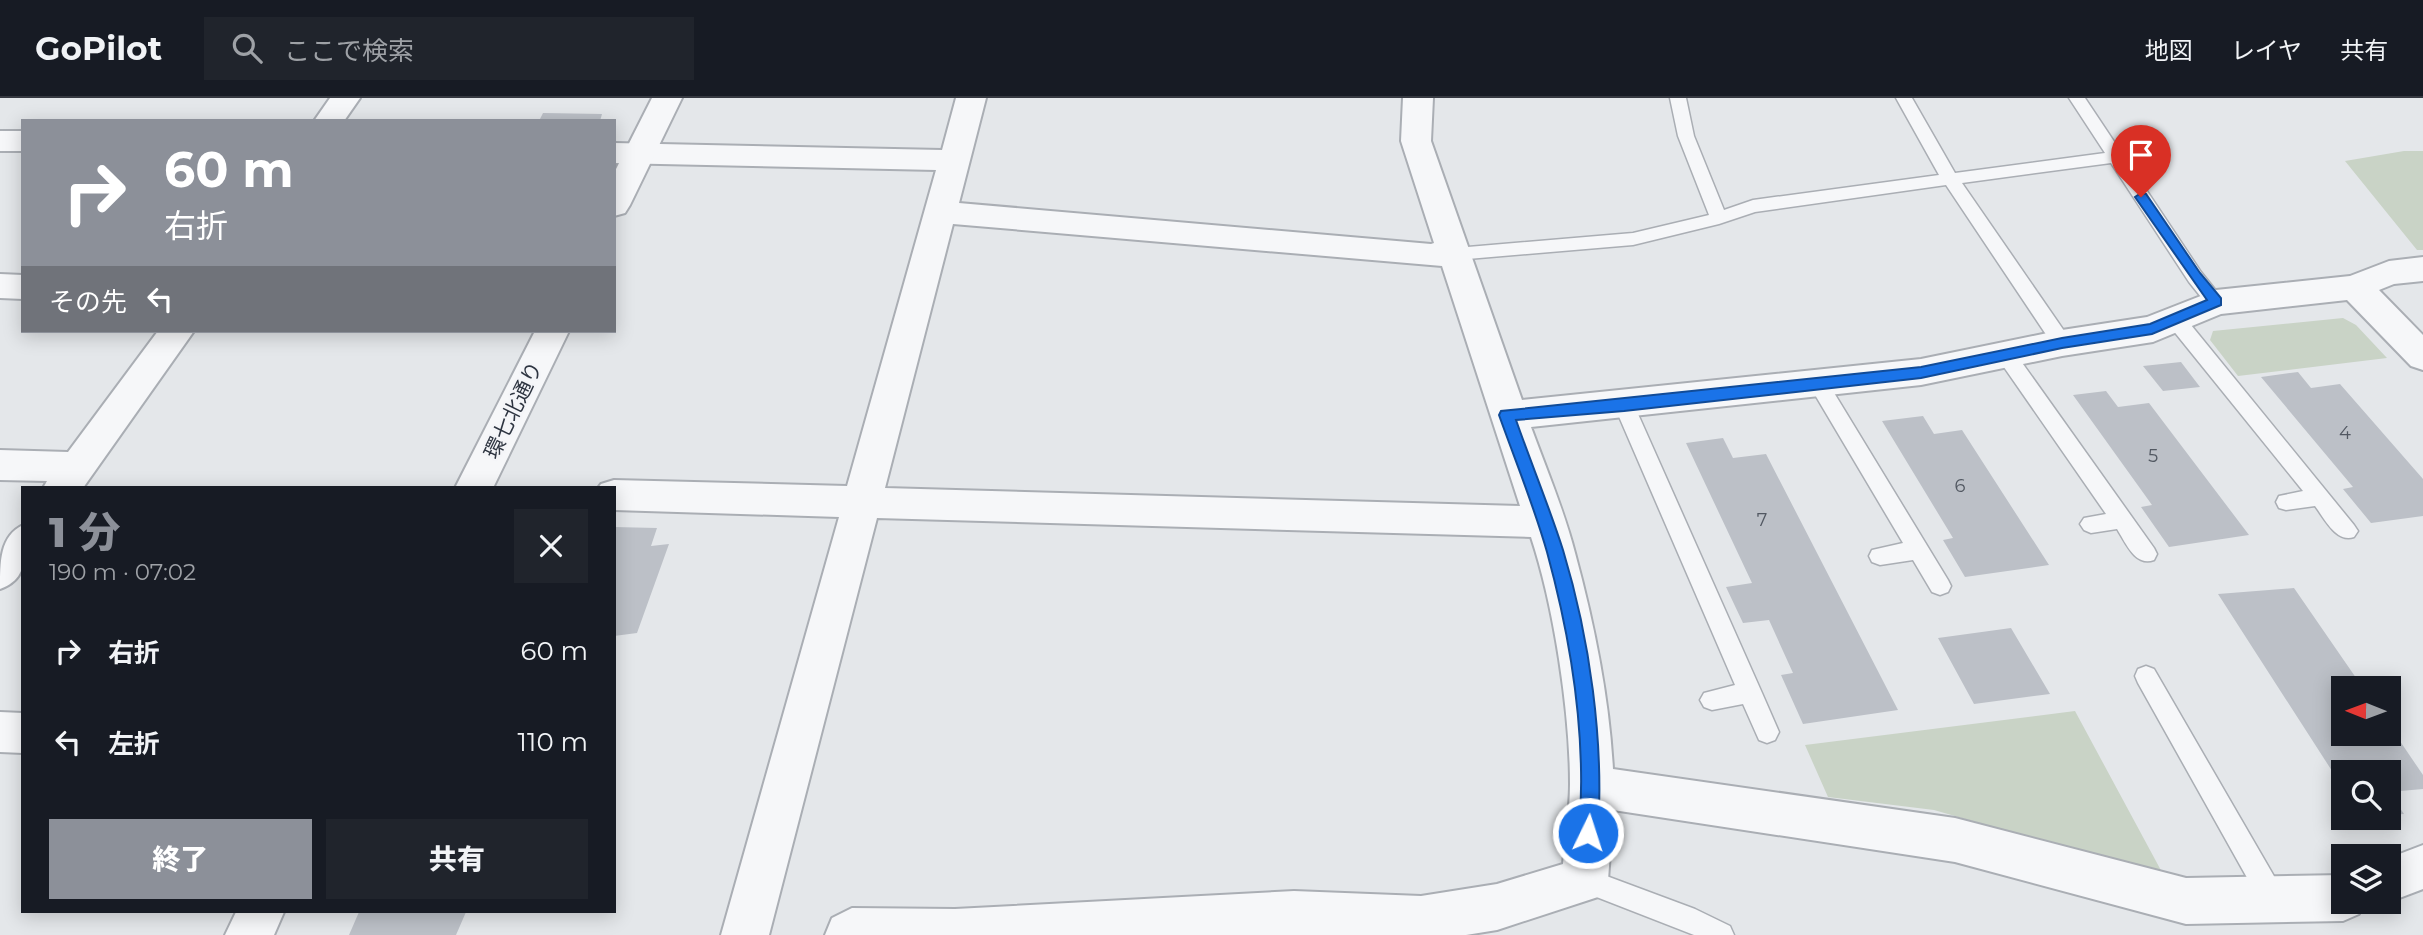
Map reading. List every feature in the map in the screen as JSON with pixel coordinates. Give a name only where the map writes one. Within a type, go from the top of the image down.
[{"type":"street","points":[[329,119],[345,98]]},
{"type":"street","points":[[616,197],[627,154],[667,98]]},
{"type":"street","points":[[745,935],[971,98]]},
{"type":"street","points":[[849,935],[852,932],[955,933],[1294,914],[1497,921],[1585,880],[1592,786],[1590,739],[1576,643],[1555,551],[1416,141],[1418,98]]},
{"type":"street","points":[[0,141],[21,141]]},
{"type":"street","points":[[627,154],[953,160]]},
{"type":"street","points":[[940,212],[1418,254],[1456,254]]},
{"type":"street","points":[[1507,415],[1624,405],[1921,372],[2062,343],[2152,329],[2216,302],[2355,286],[2389,273],[2423,270]]},
{"type":"street","points":[[0,286],[21,287]]},
{"type":"street","points":[[2355,286],[2423,357]]},
{"type":"street","points":[[0,465],[70,477],[176,333]]},
{"type":"street","name":"環七北通り","points":[[475,486],[551,333]]},
{"type":"street","points":[[616,495],[1544,522]]},
{"type":"street","points":[[0,572],[21,544]]},
{"type":"street","points":[[0,732],[21,733]]},
{"type":"street","points":[[1592,786],[1955,840],[2186,901],[2331,899]]},
{"type":"street","points":[[2401,875],[2423,867]]},
{"type":"street","points":[[249,935],[260,913]]},
{"type":"lane","points":[[1678,98],[1686,136],[1719,218]]},
{"type":"lane","points":[[1904,98],[1951,180],[2062,343]]},
{"type":"lane","points":[[2077,98],[2195,276],[2216,302]]},
{"type":"lane","points":[[1456,254],[1633,239],[1719,218],[1754,206],[2115,157]]},
{"type":"lane","points":[[2175,319],[2347,531]]},
{"type":"lane","points":[[2006,355],[2146,554]]},
{"type":"lane","points":[[1818,383],[1940,586]]},
{"type":"lane","points":[[1624,405],[1767,732]]},
{"type":"lane","points":[[2286,502],[2319,497]]},
{"type":"lane","points":[[2091,524],[2122,520]]},
{"type":"lane","points":[[1880,556],[1918,550]]},
{"type":"lane","points":[[2146,676],[2274,901]]},
{"type":"lane","points":[[1712,700],[1750,694]]},
{"type":"lane","points":[[1585,880],[1695,922],[1721,935]]},
{"type":"shaded area","points":[[2404,151],[2423,151],[2423,250],[2417,250],[2345,161]]},
{"type":"shaded area","points":[[2343,318],[2356,325],[2387,358],[2238,376],[2210,340],[2213,331]]},
{"type":"shaded area","points":[[2075,711],[2164,876],[1934,810],[1828,797],[1805,745]]},
{"type":"building","points":[[543,113],[602,114],[601,119],[540,119]]},
{"type":"building","points":[[2181,362],[2200,387],[2163,391],[2143,366]]},
{"type":"building","points":[[2298,372],[2311,388],[2340,384],[2423,479],[2423,516],[2371,523],[2343,489],[2353,487],[2261,377]]},
{"type":"building","points":[[2106,391],[2118,407],[2149,403],[2249,535],[2169,547],[2141,507],[2152,505],[2073,395]]},
{"type":"building","points":[[1923,416],[1934,434],[1962,430],[2049,565],[1965,577],[1943,540],[1953,538],[1882,421]]},
{"type":"building","points":[[1723,438],[1733,458],[1766,454],[1898,710],[1803,724],[1781,675],[1793,673],[1769,620],[1743,623],[1726,587],[1752,583],[1686,443]]},
{"type":"building","points":[[616,527],[657,528],[651,546],[669,544],[637,633],[616,636]]},
{"type":"building","points":[[2294,588],[2355,676],[2331,676],[2331,746],[2401,746],[2401,743],[2423,775],[2423,789],[2401,791],[2401,760],[2331,760],[2331,769],[2218,594]]},
{"type":"building","points":[[2011,628],[2050,694],[1974,704],[1938,638]]},
{"type":"building","points":[[359,913],[466,913],[456,935],[349,935]]},
{"type":"route","points":[[1588,833],[1592,786],[1590,739],[1576,643],[1555,551],[1507,415],[1624,405],[1921,372],[2062,343],[2152,329],[2216,302],[2141,197]]}]
